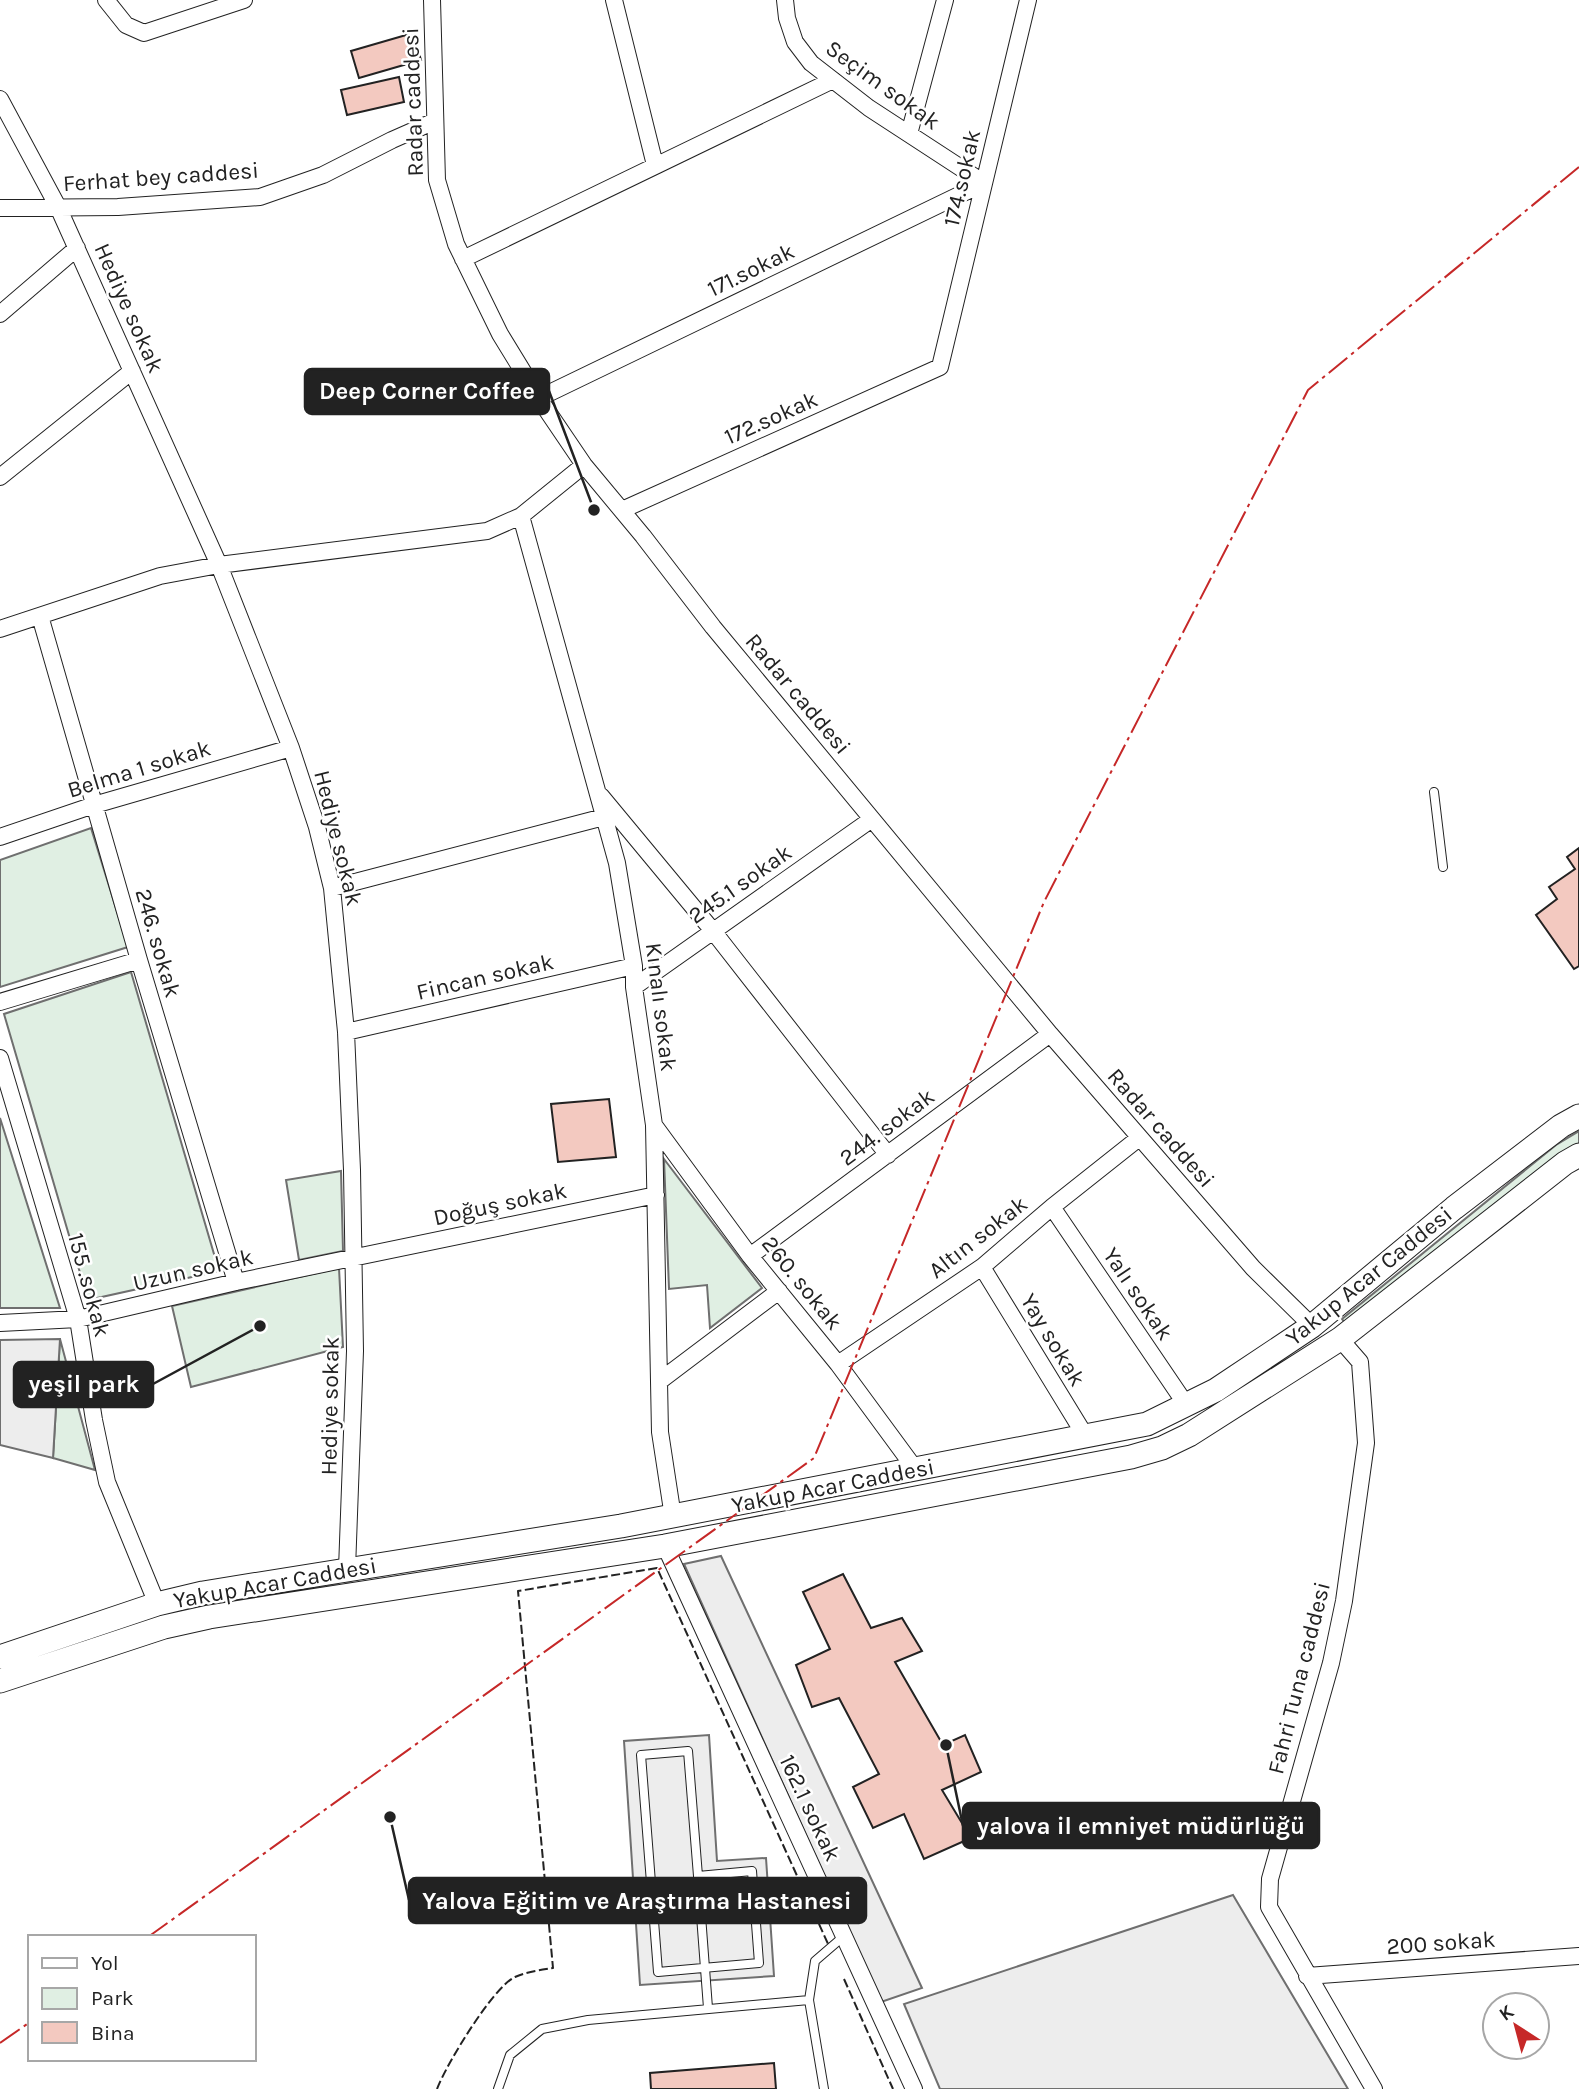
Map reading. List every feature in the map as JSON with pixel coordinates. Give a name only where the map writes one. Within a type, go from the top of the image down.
[{"type":"street","points":[[106,0],[126,25],[144,33],[244,0]]},
{"type":"street","name":"Radar caddesi","points":[[432,0],[437,180],[463,259],[500,334],[539,398],[584,465],[713,627],[1050,1034],[1253,1268],[1312,1326]]},
{"type":"street","points":[[614,0],[655,166]]},
{"type":"street","name":"Seçim sokak","points":[[785,0],[787,18],[795,42],[811,63],[909,134],[984,183]]},
{"type":"street","points":[[909,134],[945,0]]},
{"type":"street","name":"174.sokak","points":[[940,367],[1028,0]]},
{"type":"street","points":[[463,259],[833,80]]},
{"type":"street","name":"Hediye sokak","points":[[0,99],[58,207],[219,565],[291,748],[317,827],[332,888],[346,1032],[354,1258],[355,1351],[347,1569]]},
{"type":"street","name":"Ferhat bey caddesi","points":[[0,208],[118,207],[260,197],[323,175],[435,121]]},
{"type":"street","name":"171.sokak","points":[[539,398],[984,183]]},
{"type":"street","points":[[0,314],[77,248]]},
{"type":"street","name":"172.sokak","points":[[622,510],[940,367]]},
{"type":"street","points":[[0,477],[132,370]]},
{"type":"street","points":[[0,629],[160,576],[219,565],[487,531],[521,516],[584,465]]},
{"type":"street","name":"Kınalı sokak","points":[[521,516],[617,863],[634,966],[634,987],[654,1125],[660,1432],[673,1517]]},
{"type":"street","name":"246. sokak","points":[[40,616],[139,960],[236,1282]]},
{"type":"street","name":"Belma 1 sokak","points":[[0,837],[94,805],[291,748]]},
{"type":"street","points":[[597,791],[713,931],[888,1154]]},
{"type":"street","points":[[332,888],[604,817]]},
{"type":"street","name":"245.1 sokak","points":[[634,987],[872,819]]},
{"type":"street","points":[[0,1002],[139,960]]},
{"type":"street","name":"Fincan sokak","points":[[346,1032],[634,966]]},
{"type":"street","name":"244. sokak","points":[[750,1256],[1050,1034]]},
{"type":"street","name":"155 .sokak","points":[[0,1058],[78,1319],[107,1482],[157,1604]]},
{"type":"street","name":"Yakup Acar Caddesi","points":[[0,1657],[157,1604],[347,1569],[673,1517],[1147,1424],[1216,1390],[1312,1326],[1454,1208],[1561,1126],[1579,1116]]},
{"type":"street","name":"260. sokak","points":[[654,1125],[750,1256],[838,1364],[916,1469]]},
{"type":"street","name":"Altın sokak","points":[[838,1364],[982,1267],[1139,1138]]},
{"type":"street","name":"Yakup Acar Caddesi","points":[[0,1681],[164,1627],[209,1617],[665,1546],[1131,1457],[1162,1448],[1200,1428],[1340,1339],[1565,1163],[1579,1155]]},
{"type":"street","name":"Doğuş sokak","points":[[354,1258],[656,1195]]},
{"type":"street","name":"Yalı sokak","points":[[1052,1207],[1187,1406]]},
{"type":"street","name":"Uzun sokak","points":[[0,1323],[78,1319],[354,1258]]},
{"type":"street","name":"Yay sokak","points":[[982,1267],[1086,1437]]},
{"type":"street","points":[[661,1380],[779,1291]]},
{"type":"street","name":"Fahri Tuna caddesi","points":[[1340,1339],[1360,1362],[1366,1443],[1344,1601],[1333,1651],[1270,1879],[1269,1907],[1374,2089]]},
{"type":"street","name":"162.1 sokak","points":[[665,1546],[914,2089]]},
{"type":"street","name":"200 sokak","points":[[1307,1976],[1579,1956]]},
{"type":"lane","points":[[1434,792],[1443,867]]},
{"type":"lane","points":[[698,1876],[752,1871],[759,1963],[705,1968],[658,1972],[641,1755],[688,1751],[698,1876],[705,1968],[708,2008]]},
{"type":"lane","points":[[824,2089],[809,2000],[815,1962],[844,1936]]},
{"type":"lane","points":[[498,2089],[510,2055],[542,2029],[588,2020],[809,2000]]},
{"type":"green space","points":[[91,828],[128,947],[0,987],[0,860]]},
{"type":"green space","points":[[131,972],[219,1271],[88,1300],[4,1014]]},
{"type":"green space","points":[[0,1118],[60,1308],[0,1308]]},
{"type":"green space","points":[[1579,1131],[1579,1144],[1345,1323],[1342,1319],[1556,1145]]},
{"type":"green space","points":[[664,1159],[762,1288],[710,1328],[707,1285],[669,1289]]},
{"type":"green space","points":[[341,1171],[343,1251],[299,1260],[286,1180]]},
{"type":"green space","points":[[339,1268],[343,1347],[191,1387],[172,1306]]},
{"type":"green space","points":[[60,1339],[95,1470],[53,1458]]},
{"type":"shaded area","points":[[60,1339],[53,1458],[0,1445],[0,1340]]},
{"type":"shaded area","points":[[721,1556],[922,1988],[881,2002],[684,1564]]},
{"type":"shaded area","points":[[709,1735],[717,1861],[766,1858],[774,1976],[640,1985],[624,1741]]},
{"type":"shaded area","points":[[1233,1895],[1348,2089],[940,2089],[904,2004]]},
{"type":"building","points":[[413,33],[421,60],[359,78],[351,51]]},
{"type":"building","points":[[399,77],[404,102],[347,115],[341,90]]},
{"type":"building","points":[[1579,848],[1579,966],[1574,969],[1536,915],[1557,899],[1549,887],[1575,869],[1567,857]]},
{"type":"building","points":[[609,1099],[616,1157],[558,1162],[551,1104]]},
{"type":"building","points":[[843,1574],[871,1628],[902,1618],[922,1651],[895,1662],[943,1745],[965,1735],[981,1772],[942,1790],[971,1838],[924,1859],[904,1814],[873,1828],[853,1787],[879,1774],[839,1698],[812,1707],[796,1665],[830,1649],[803,1592]]},
{"type":"building","points":[[774,2063],[776,2089],[651,2089],[650,2073]]},
{"type":"fence","points":[[437,2089],[471,2028],[495,1995],[519,1975],[553,1968],[518,1591],[657,1568],[829,1946]]},
{"type":"fence","points":[[844,1979],[893,2089]]},
{"type":"power","points":[[151,1935],[814,1458],[1044,902],[1308,390],[1579,167]]},
{"type":"power","points":[[0,2043],[28,2023]]},
{"type":"place","name":"Deep Corner Coffee","points":[[594,510]]},
{"type":"place","name":"yeşil park","points":[[260,1326]]},
{"type":"place","name":"yalova il emniyet müdürlüğü","points":[[946,1745]]},
{"type":"place","name":"Yalova Eğitim ve Araştırma Hastanesi","points":[[390,1817]]}]
